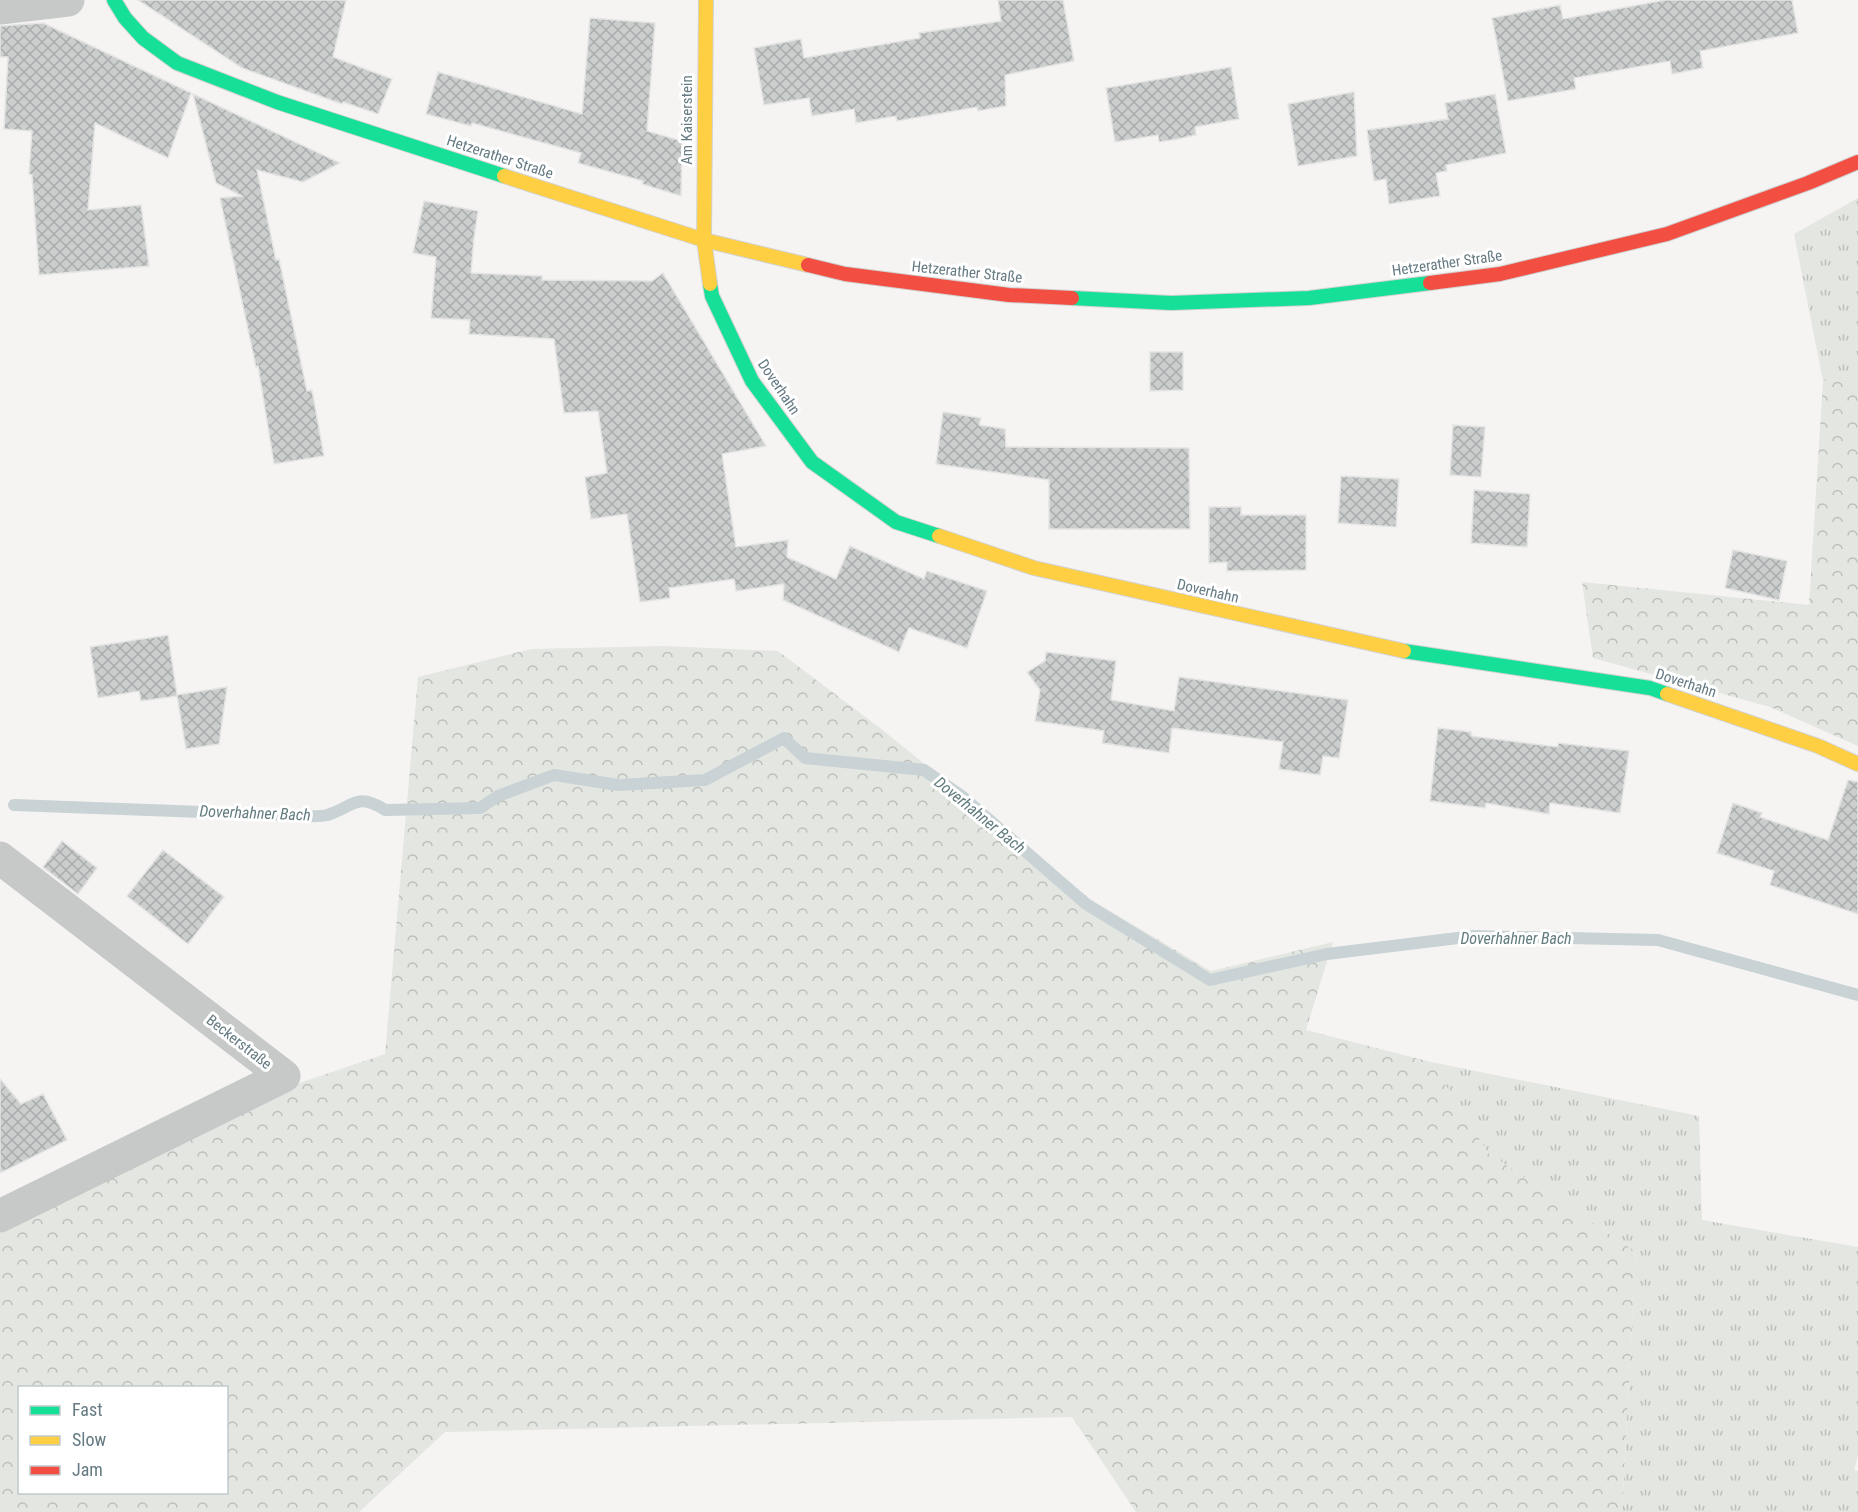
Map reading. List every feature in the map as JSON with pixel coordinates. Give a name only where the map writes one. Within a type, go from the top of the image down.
[{"type":"street","points":[[0,8],[68,0]]},
{"type":"street","name":"Hetzerather Straße","points":[[114,0],[125,18],[143,38],[177,63],[288,106],[704,240],[845,274],[1009,295],[1171,303],[1309,298],[1500,274],[1667,234],[1808,183],[1858,162]]},
{"type":"street","name":"Am Kaiserstein","points":[[704,240],[706,0]]},
{"type":"street","name":"Doverhahn","points":[[704,240],[712,296],[752,381],[812,462],[897,522],[1034,568],[1386,648],[1650,688],[1818,746],[1858,764]]},
{"type":"street","name":"Beckerstraße","points":[[0,858],[284,1076],[0,1216]]},
{"type":"green space","points":[[1858,198],[1858,379],[1823,381],[1794,234]]},
{"type":"green space","points":[[1858,379],[1858,746],[1770,707],[1593,658],[1582,582],[1809,605],[1823,381]]},
{"type":"green space","points":[[664,646],[778,651],[884,731],[1090,899],[1211,971],[1333,942],[1306,1030],[1431,1062],[1488,1153],[1636,1252],[1622,1512],[1136,1512],[1072,1417],[445,1432],[359,1512],[0,1512],[0,1216],[205,1115],[385,1054],[418,677],[531,649]]},
{"type":"green space","points":[[1431,1062],[1699,1116],[1702,1220],[1858,1247],[1858,1455],[1854,1470],[1858,1471],[1858,1512],[1622,1512],[1636,1252],[1488,1153]]},
{"type":"building","points":[[138,0],[346,0],[333,57],[392,79],[378,114],[343,102],[342,104],[242,68]]},
{"type":"building","points":[[998,0],[1063,0],[1074,61],[1005,75],[1006,106],[978,111],[977,107],[897,121],[896,116],[856,123],[854,109],[812,116],[809,98],[764,105],[754,48],[801,39],[804,58],[920,38],[919,33],[1001,21]]},
{"type":"building","points":[[1665,0],[1792,0],[1798,33],[1700,51],[1703,68],[1672,74],[1670,61],[1574,78],[1576,89],[1508,101],[1492,18],[1560,5],[1563,19]]},
{"type":"building","points":[[590,18],[655,23],[647,131],[682,141],[681,196],[642,184],[643,181],[578,163],[581,153],[472,123],[471,126],[426,114],[438,72],[582,114]]},
{"type":"building","points":[[43,23],[191,93],[168,158],[95,123],[88,210],[141,205],[149,266],[39,275],[32,175],[29,174],[32,131],[4,129],[8,57],[0,57],[0,26]]},
{"type":"building","points":[[1231,67],[1239,119],[1195,127],[1196,135],[1178,139],[1159,142],[1158,135],[1115,142],[1106,88]]},
{"type":"building","points":[[1354,92],[1357,156],[1298,166],[1288,104]]},
{"type":"building","points":[[193,94],[340,163],[303,182],[257,170],[276,260],[279,259],[307,391],[312,390],[324,456],[274,464],[258,366],[256,367],[220,198],[242,196],[216,183]]},
{"type":"building","points":[[1495,94],[1506,153],[1446,165],[1447,171],[1436,173],[1440,196],[1389,204],[1386,179],[1374,181],[1367,130],[1448,119],[1445,103]]},
{"type":"building","points":[[424,201],[478,211],[471,273],[542,276],[542,280],[652,281],[663,273],[766,446],[722,454],[736,547],[788,540],[787,557],[836,579],[850,546],[924,579],[927,571],[987,591],[967,648],[909,628],[899,652],[783,600],[784,584],[736,591],[734,579],[669,588],[670,598],[640,602],[627,514],[591,519],[585,477],[607,473],[598,411],[564,413],[554,339],[469,334],[470,320],[431,318],[436,257],[413,253]]},
{"type":"building","points":[[1150,352],[1183,352],[1183,390],[1150,391]]},
{"type":"building","points":[[943,412],[981,418],[979,425],[1005,429],[1006,447],[1189,448],[1190,529],[1049,529],[1049,480],[936,464]]},
{"type":"building","points":[[1453,425],[1485,427],[1481,477],[1450,475]]},
{"type":"building","points":[[1341,476],[1399,479],[1396,527],[1338,523]]},
{"type":"building","points":[[1474,490],[1530,494],[1527,547],[1471,543]]},
{"type":"building","points":[[1209,507],[1241,507],[1241,515],[1306,515],[1306,570],[1227,571],[1227,562],[1209,563]]},
{"type":"building","points":[[1733,550],[1787,561],[1779,600],[1725,588]]},
{"type":"building","points":[[168,635],[177,695],[227,687],[219,744],[186,749],[177,696],[141,701],[139,691],[98,698],[90,647]]},
{"type":"building","points":[[1046,652],[1116,661],[1111,700],[1174,711],[1179,677],[1348,700],[1339,758],[1323,756],[1320,775],[1279,769],[1283,742],[1172,728],[1169,753],[1102,743],[1104,731],[1035,721],[1040,690],[1027,672],[1045,661]]},
{"type":"building","points":[[1438,728],[1471,732],[1471,736],[1558,747],[1558,743],[1629,751],[1620,813],[1550,803],[1549,814],[1486,803],[1485,808],[1430,801]]},
{"type":"building","points":[[1848,780],[1858,782],[1858,914],[1770,885],[1774,871],[1717,853],[1733,803],[1762,813],[1760,817],[1828,840]]},
{"type":"building","points":[[62,841],[97,868],[78,894],[43,867]]},
{"type":"building","points":[[163,850],[224,897],[188,944],[127,896]]},
{"type":"building","points":[[0,1079],[21,1104],[43,1094],[67,1140],[0,1173]]},
{"type":"waterway","name":"Doverhahner Bach","points":[[14,805],[312,816],[327,815],[360,801],[375,804],[385,810],[480,808],[498,796],[554,775],[618,785],[705,780],[784,738],[805,758],[924,770],[963,797],[1086,904],[1210,980],[1327,954],[1474,936],[1658,940],[1858,995]]},
{"type":"traffic: fast","points":[[114,0],[125,18],[143,38],[177,63],[277,102],[504,176]]},
{"type":"traffic: fast","points":[[1072,298],[1171,303],[1309,298],[1430,283]]},
{"type":"traffic: fast","points":[[710,284],[712,296],[752,381],[812,462],[896,522],[939,536]]},
{"type":"traffic: fast","points":[[1404,651],[1650,688],[1667,694]]},
{"type":"traffic: slow","points":[[706,0],[704,240],[710,284]]},
{"type":"traffic: slow","points":[[504,176],[704,240],[808,265]]},
{"type":"traffic: slow","points":[[939,536],[1034,568],[1404,651]]},
{"type":"traffic: slow","points":[[1667,694],[1818,746],[1858,764]]},
{"type":"traffic: jam","points":[[1430,283],[1500,274],[1667,234],[1808,183],[1858,162]]},
{"type":"traffic: jam","points":[[808,265],[845,274],[1009,295],[1072,298]]}]
